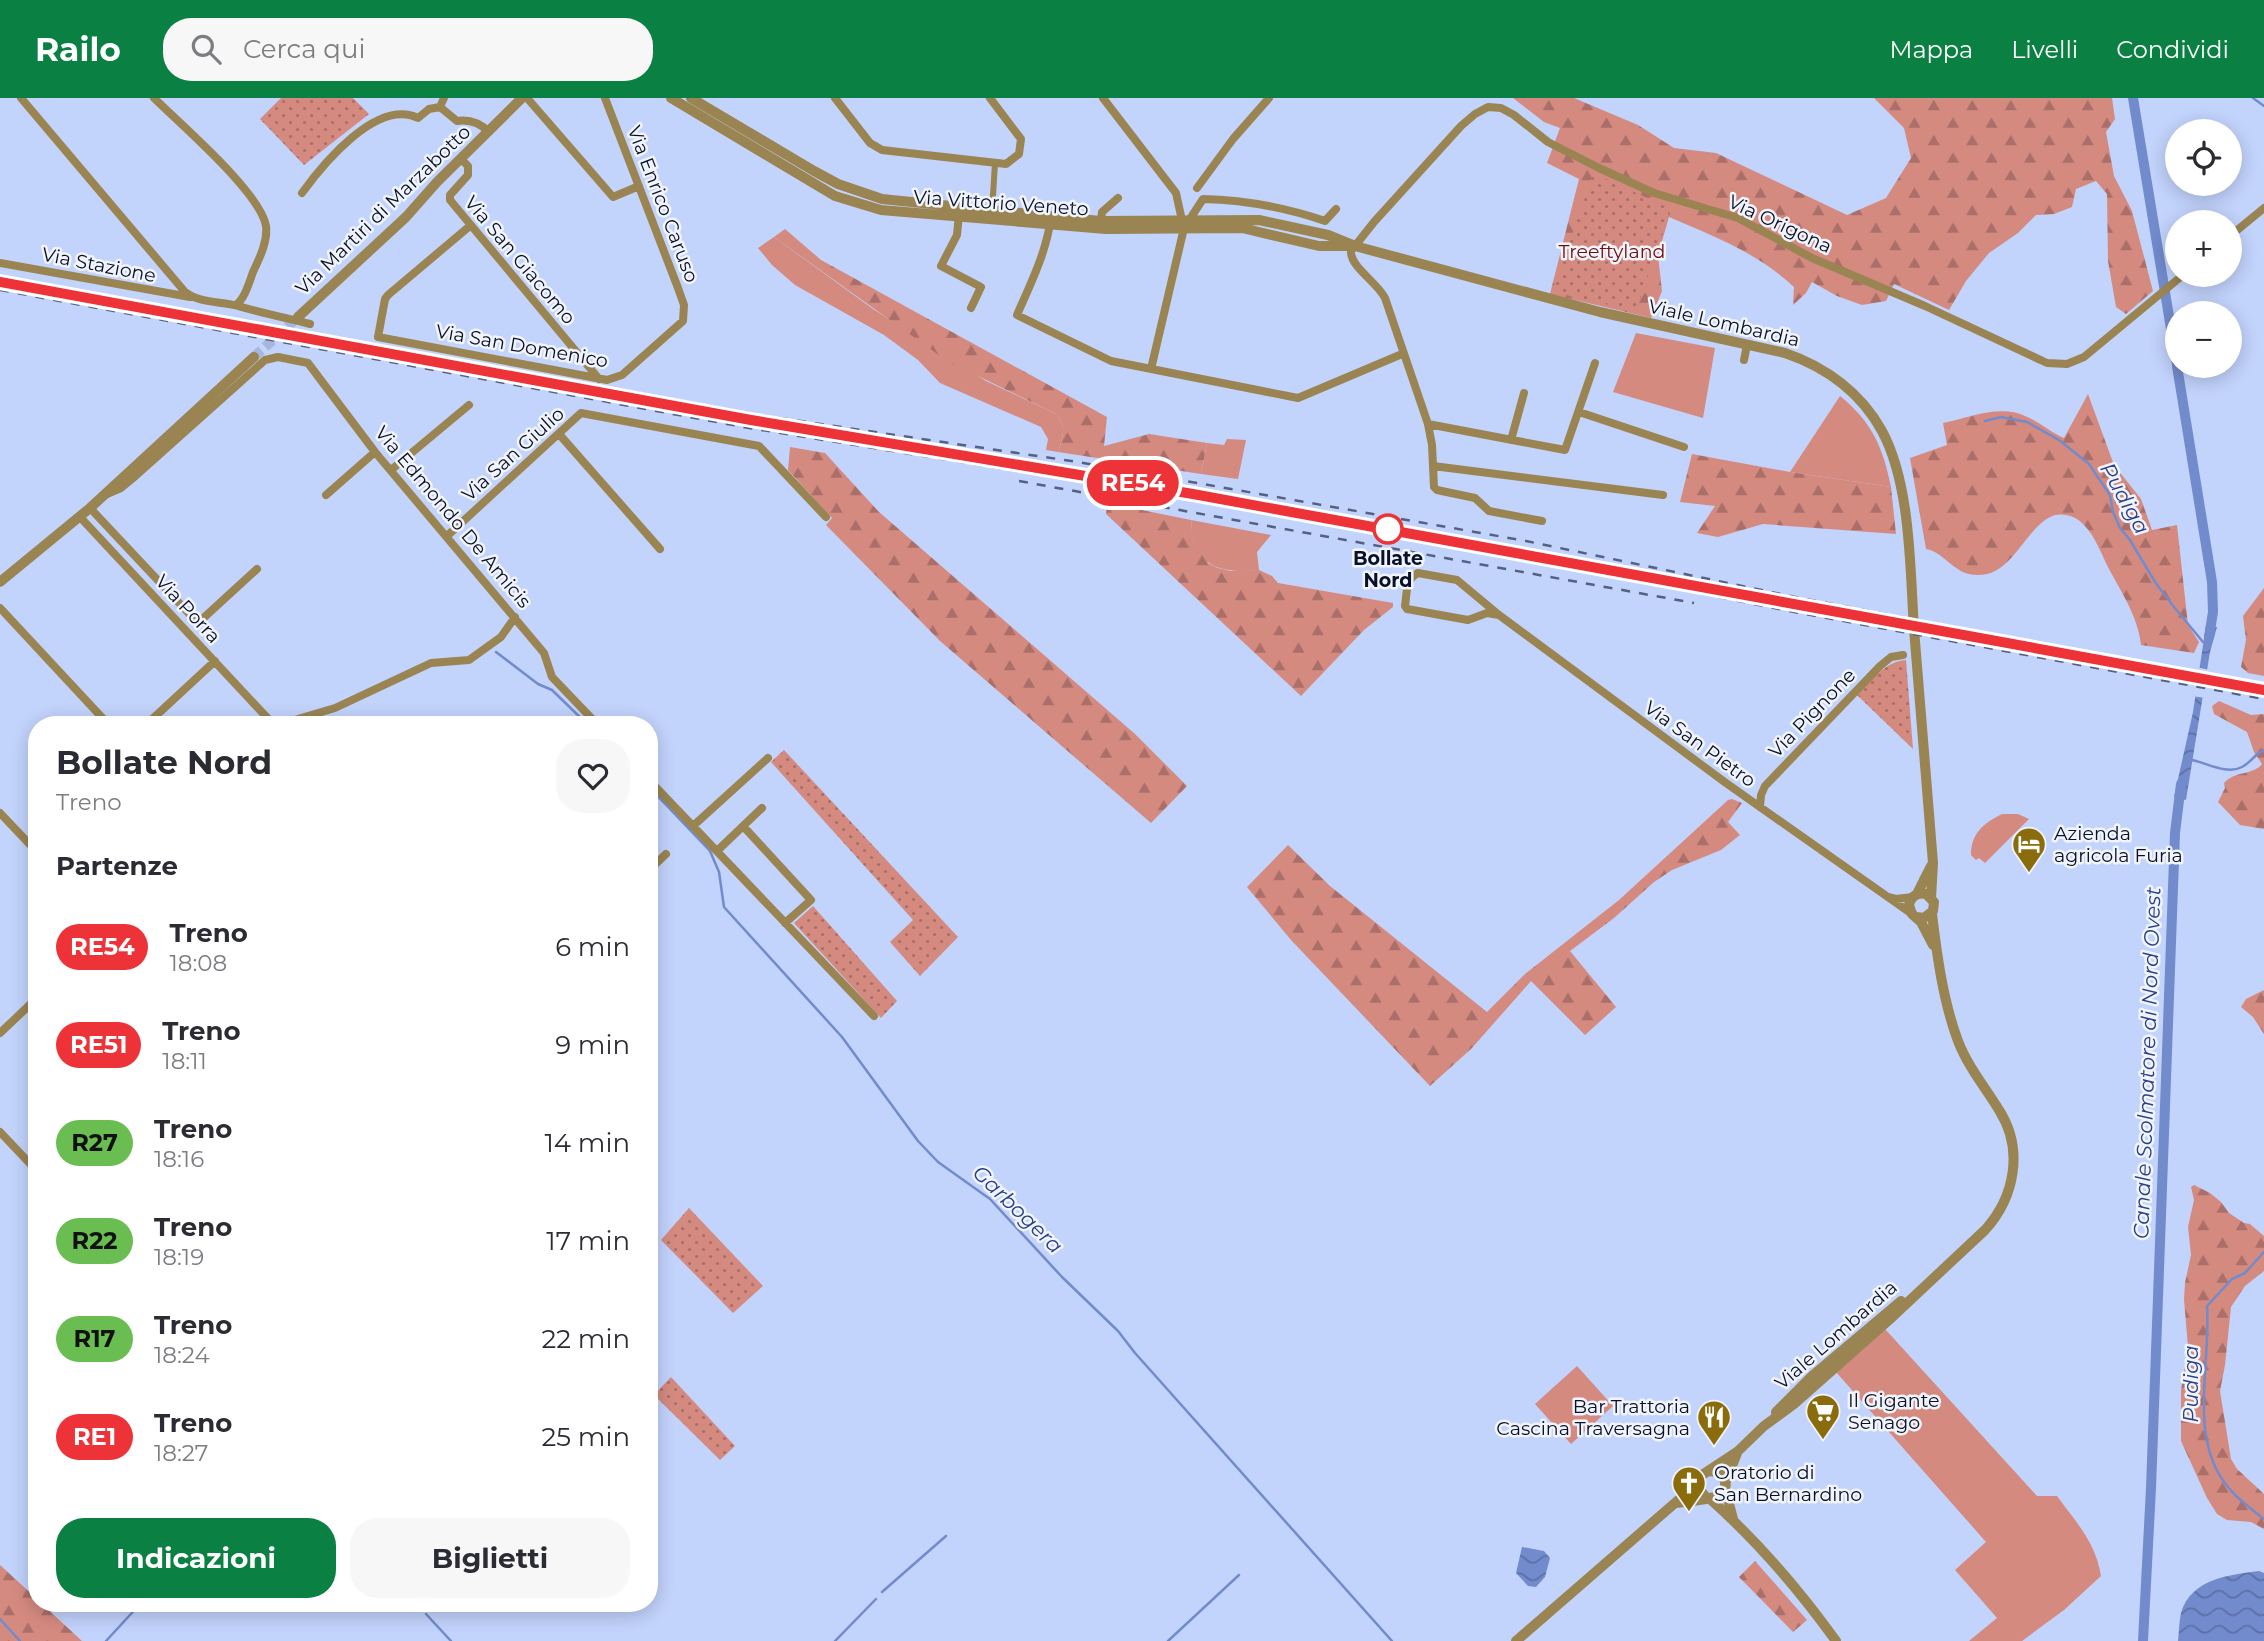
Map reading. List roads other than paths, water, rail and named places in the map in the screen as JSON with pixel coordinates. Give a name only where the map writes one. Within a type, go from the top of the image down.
[{"type":"street","points":[[21,98],[191,297]]},
{"type":"street","points":[[154,98],[244,188],[266,225],[260,257],[242,299],[236,305]]},
{"type":"street","name":"Via Martiri di Marzabotto","points":[[298,317],[406,217],[522,98]]},
{"type":"street","points":[[527,98],[613,197],[639,187]]},
{"type":"street","name":"Via Enrico Caruso","points":[[605,98],[684,305],[683,321]]},
{"type":"street","name":"Via Vittorio Veneto","points":[[671,98],[835,196],[888,212],[992,211],[1106,229],[1251,219],[1328,235],[1354,246]]},
{"type":"street","name":"Via Vittorio Veneto","points":[[691,98],[838,184],[882,199],[959,212],[1050,221],[1184,223]]},
{"type":"street","points":[[835,98],[870,143],[882,149],[1006,164],[1019,154],[1021,139],[990,98]]},
{"type":"street","points":[[1103,98],[1176,193],[1184,223]]},
{"type":"street","points":[[1196,188],[1233,139],[1269,98]]},
{"type":"street","points":[[302,193],[330,154],[353,132],[384,113],[403,109],[418,118],[429,108],[442,102],[457,121],[467,120],[481,124],[489,132]]},
{"type":"street","name":"Via Origona","points":[[1354,246],[1461,126],[1488,107],[1501,108],[1514,115],[1548,142],[1600,169],[1654,193],[1738,218],[1812,258],[1925,306],[2046,363],[2067,364],[2084,357],[2168,287]]},
{"type":"street","name":"Via San Giacomo","points":[[461,159],[468,166],[468,176],[449,197],[599,379]]},
{"type":"street","points":[[992,211],[995,163]]},
{"type":"street","points":[[1101,221],[1102,212],[1118,198]]},
{"type":"street","points":[[1151,369],[1184,223],[1203,199],[1258,203],[1296,211],[1325,221],[1336,209]]},
{"type":"street","points":[[2242,226],[2264,208]]},
{"type":"street","points":[[959,212],[957,235],[941,266],[981,287],[971,308]]},
{"type":"street","points":[[1050,221],[1040,263],[1017,315],[1111,361],[1298,398],[1402,354]]},
{"type":"street","name":"Via San Domenico","points":[[471,225],[388,295],[378,337],[607,380],[622,374],[683,321]]},
{"type":"street","points":[[1354,246],[1350,257],[1382,292],[1427,424],[1432,445],[1434,487],[1437,490],[1475,498],[1489,511],[1542,521]]},
{"type":"street","name":"Viale Lombardia","points":[[1354,246],[1600,312],[1803,359],[1840,382],[1862,402],[1874,418],[1900,478],[1933,863],[1931,898]]},
{"type":"street","name":"Via Stazione","points":[[0,262],[236,305],[310,324]]},
{"type":"street","points":[[1744,360],[1747,345]]},
{"type":"street","points":[[0,582],[90,508],[254,357]]},
{"type":"street","name":"Via Edmondo De Amicis","points":[[103,496],[121,488],[132,479],[268,358],[278,357],[311,364],[375,452],[544,653],[552,677],[589,716]]},
{"type":"street","points":[[1427,424],[1565,450],[1595,363]]},
{"type":"street","points":[[1511,440],[1524,393]]},
{"type":"street","points":[[391,470],[469,405]]},
{"type":"street","points":[[1579,412],[1684,447]]},
{"type":"street","name":"Via San Giulio","points":[[447,536],[581,413],[759,446],[826,517]]},
{"type":"street","points":[[559,434],[660,549]]},
{"type":"street","points":[[326,495],[375,452]]},
{"type":"street","points":[[1433,466],[1562,485],[1663,495]]},
{"type":"street","points":[[90,508],[198,623],[257,569]]},
{"type":"street","name":"Via Porra","points":[[80,516],[266,716]]},
{"type":"street","name":"Via San Pietro","points":[[1499,615],[1487,613],[1468,620],[1407,609],[1405,606],[1408,582],[1418,573],[1458,580],[1499,615],[1760,807],[1914,916]]},
{"type":"street","points":[[1,610],[100,716]]},
{"type":"street","points":[[310,716],[335,709],[431,663],[469,660],[501,637],[515,617]]},
{"type":"street","name":"Via Pignone","points":[[1760,807],[1765,786],[1880,666],[1891,657],[1903,655]]},
{"type":"street","points":[[156,716],[215,661]]},
{"type":"street","points":[[693,826],[768,758]]},
{"type":"street","points":[[658,789],[874,1016]]},
{"type":"street","points":[[717,851],[762,808]]},
{"type":"street","points":[[0,813],[28,843]]},
{"type":"street","points":[[743,827],[811,900],[785,923]]},
{"type":"street","points":[[658,862],[666,854]]},
{"type":"street","points":[[1885,896],[1896,899],[1915,896],[1926,894],[1934,906],[1932,914],[1924,918],[1914,916],[1909,905],[1915,896],[1933,863]]},
{"type":"street","name":"Viale Lombardia","points":[[1710,1471],[1737,1452],[1890,1319],[1995,1219],[2008,1195],[2013,1154],[2007,1125],[1976,1078],[1958,1041],[1951,1020],[1932,914]]},
{"type":"street","name":"Viale Lombardia","points":[[1914,916],[1939,957]]},
{"type":"street","points":[[0,1033],[28,1007]]},
{"type":"street","points":[[0,1132],[28,1162]]},
{"type":"street","name":"Viale Lombardia","points":[[1725,1486],[1737,1452]]},
{"type":"street","points":[[1516,1641],[1677,1503],[1698,1483],[1702,1475],[1710,1471],[1722,1475],[1733,1520]]},
{"type":"street","points":[[1698,1483],[1700,1492],[1733,1520],[1795,1589],[1836,1641]]},
{"type":"street","points":[[1677,1503],[1719,1496],[1725,1486]]},
{"type":"water","points":[[2206,625],[2217,627],[2210,652],[2186,800],[2174,797],[2193,712]]},
{"type":"water","points":[[1522,1547],[1544,1551],[1550,1558],[1545,1577],[1536,1587],[1528,1586],[1516,1573]]},
{"type":"water","points":[[2259,1571],[2264,1573],[2264,1641],[2178,1641],[2181,1613],[2193,1593],[2223,1577]]},
{"type":"waterway","name":"Canale Scolmatore di Nord Ovest","points":[[2133,98],[2166,301]]},
{"type":"waterway","points":[[2253,98],[2264,106]]},
{"type":"waterway","name":"Canale Scolmatore di Nord Ovest","points":[[2179,378],[2212,582],[2213,612],[2209,637]]},
{"type":"waterway","name":"Pudiga","points":[[1985,421],[2001,417],[2027,422],[2059,440],[2089,464],[2110,495],[2120,528],[2155,582],[2203,642]]},
{"type":"waterway","name":"Garbogera","points":[[496,652],[538,684],[552,690],[579,716]]},
{"type":"waterway","name":"Pudiga","points":[[2192,760],[2230,770],[2245,765],[2264,750]]},
{"type":"waterway","name":"Canale Scolmatore di Nord Ovest","points":[[2143,1641],[2175,833],[2181,784]]},
{"type":"waterway","name":"Garbogera","points":[[658,796],[710,851],[719,872],[724,907],[842,1037],[918,1141],[938,1162],[990,1199],[1062,1277],[1118,1331],[1392,1641]]},
{"type":"waterway","name":"Pudiga","points":[[2264,1252],[2245,1273],[2232,1279],[2207,1306],[2204,1397],[2204,1420],[2213,1463],[2228,1487],[2264,1519]]},
{"type":"waterway","points":[[882,1592],[946,1536]]},
{"type":"waterway","points":[[1168,1641],[1239,1575]]},
{"type":"waterway","points":[[835,1641],[876,1599]]},
{"type":"waterway","points":[[106,1641],[133,1612]]},
{"type":"waterway","points":[[426,1614],[451,1641]]},
{"type":"waterway","points":[[0,1619],[20,1641]]},
{"type":"tunnel","points":[[254,357],[298,317]]},
{"type":"railway","points":[[0,276],[753,414],[1078,462],[1526,541],[1795,597],[2264,685]]},
{"type":"railway","points":[[0,290],[749,428],[1192,499],[1523,558],[1789,611],[2264,699]]},
{"type":"railway","points":[[1019,481],[1694,603]]},
{"type":"train","name":"RE54","points":[[0,282],[751,420],[1075,472],[2264,690]]},
{"type":"place","name":"Bollate Nord","points":[[1388,529]]},
{"type":"place","name":"Azienda agricola Furia","points":[[2029,874]]},
{"type":"place","name":"Il Gigante Senago","points":[[1823,1441]]},
{"type":"place","name":"Bar Trattoria Cascina Traversagna","points":[[1714,1447]]},
{"type":"place","name":"Oratorio di San Bernardino","points":[[1689,1513]]},
{"type":"park label","name":"Treeftyland","points":[[1612,251]]}]
